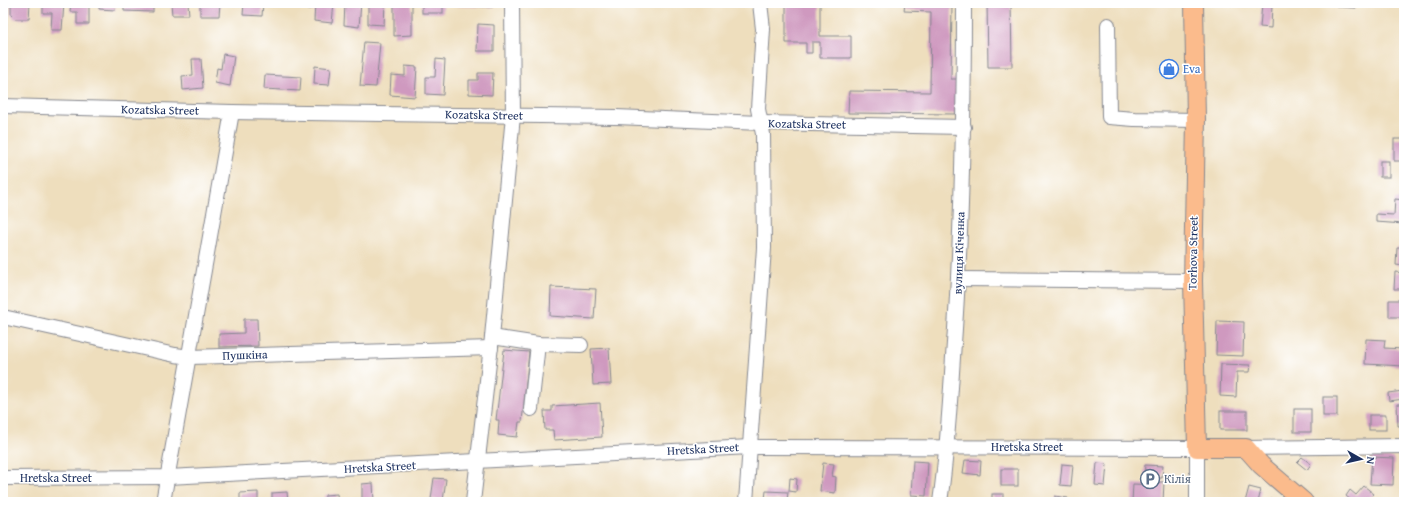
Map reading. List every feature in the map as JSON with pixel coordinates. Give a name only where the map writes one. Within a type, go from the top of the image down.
[{"type":"main road","name":"Torhova Street","points":[[1194,3],[1196,120],[1193,281],[1197,448]]},
{"type":"main road","name":"Hretska Street","points":[[1197,448],[1246,448]]},
{"type":"main road","points":[[1246,448],[1261,465],[1304,502]]},
{"type":"street","points":[[473,502],[492,343],[513,116],[512,3]]},
{"type":"street","points":[[746,502],[764,248],[763,134],[758,109],[763,29],[760,3]]},
{"type":"street","name":"вулиця Кіченка","points":[[940,502],[947,447],[959,279],[964,127],[964,3]]},
{"type":"street","points":[[1108,25],[1109,117],[1134,120],[1196,120]]},
{"type":"street","name":"Kozatska Street","points":[[3,106],[232,112],[616,117],[761,123],[964,127]]},
{"type":"street","points":[[164,502],[232,112]]},
{"type":"street","points":[[959,279],[1193,281]]},
{"type":"street","name":"Пушкіна","points":[[3,317],[190,357],[492,343],[581,345]]},
{"type":"street","points":[[531,409],[538,344]]},
{"type":"street","name":"Hretska Street","points":[[1246,448],[1404,446]]},
{"type":"street","name":"Hretska Street","points":[[3,478],[168,477],[750,447],[1197,448]]},
{"type":"street","name":"Torhova Street","points":[[1197,448],[1197,502]]},
{"type":"building","points":[[7,3],[30,3],[29,19],[15,19],[11,15],[11,5],[7,5]]},
{"type":"building","points":[[43,3],[64,3],[62,30],[51,30],[52,13],[43,13]]},
{"type":"building","points":[[71,3],[89,3],[89,24],[77,24],[77,12],[70,12]]},
{"type":"building","points":[[99,3],[116,3],[115,10],[99,9]]},
{"type":"building","points":[[124,3],[153,3],[153,12],[124,11]]},
{"type":"building","points":[[171,3],[188,3],[189,15],[172,15]]},
{"type":"building","points":[[200,3],[220,3],[219,16],[200,16]]},
{"type":"building","points":[[244,3],[263,3],[262,16],[243,15]]},
{"type":"building","points":[[297,3],[311,3],[311,9],[297,9]]},
{"type":"building","points":[[315,3],[334,3],[332,23],[314,21]]},
{"type":"building","points":[[345,3],[361,3],[359,27],[344,25]]},
{"type":"building","points":[[368,3],[385,3],[384,25],[368,24]]},
{"type":"building","points":[[394,3],[412,3],[412,35],[394,36]]},
{"type":"building","points":[[422,3],[443,3],[443,13],[422,13]]},
{"type":"building","points":[[450,3],[493,3],[493,7],[450,6]]},
{"type":"building","points":[[786,3],[820,3],[820,36],[851,36],[851,58],[820,58],[820,42],[812,42],[812,53],[806,53],[806,43],[786,43]]},
{"type":"building","points":[[905,3],[952,3],[951,79],[957,79],[956,114],[848,113],[849,91],[930,92],[931,12],[904,11]]},
{"type":"building","points":[[987,3],[1011,3],[1012,67],[988,67]]},
{"type":"building","points":[[1338,3],[1357,3],[1356,8],[1338,7]]},
{"type":"building","points":[[1262,4],[1272,5],[1271,28],[1260,27]]},
{"type":"building","points":[[478,24],[494,25],[494,51],[477,51]]},
{"type":"building","points":[[364,42],[380,43],[376,87],[360,86]]},
{"type":"building","points":[[223,54],[234,56],[230,86],[215,83],[217,68],[221,69]]},
{"type":"building","points":[[192,59],[201,59],[203,88],[183,90],[182,76],[193,75]]},
{"type":"building","points":[[436,59],[445,60],[443,95],[426,94],[426,77],[435,77]]},
{"type":"building","points":[[315,66],[331,68],[329,85],[314,84]]},
{"type":"building","points":[[405,66],[417,67],[415,97],[390,95],[391,75],[405,76]]},
{"type":"building","points":[[478,73],[493,73],[492,95],[469,94],[469,80],[478,80]]},
{"type":"building","points":[[265,75],[301,77],[300,91],[264,89]]},
{"type":"building","points":[[1394,139],[1404,139],[1404,161],[1394,161]]},
{"type":"building","points":[[1380,161],[1389,161],[1389,177],[1380,177]]},
{"type":"building","points":[[1395,199],[1404,200],[1404,224],[1376,222],[1376,214],[1394,215]]},
{"type":"building","points":[[1397,248],[1404,248],[1404,266],[1396,265]]},
{"type":"building","points":[[1395,272],[1404,273],[1404,289],[1394,289]]},
{"type":"building","points":[[551,287],[596,289],[594,319],[550,316]]},
{"type":"building","points":[[1389,300],[1404,300],[1404,324],[1402,324],[1402,317],[1389,317]]},
{"type":"building","points":[[244,319],[257,319],[258,346],[219,347],[219,334],[244,333]]},
{"type":"building","points":[[1217,321],[1244,322],[1243,356],[1216,355]]},
{"type":"building","points":[[1366,339],[1385,340],[1384,348],[1404,349],[1404,366],[1365,364]]},
{"type":"building","points":[[609,348],[611,384],[593,385],[591,349]]},
{"type":"building","points":[[504,350],[529,352],[522,422],[519,422],[517,437],[498,435],[499,420],[496,420]]},
{"type":"building","points":[[1221,364],[1250,365],[1249,372],[1237,372],[1236,397],[1220,396]]},
{"type":"building","points":[[1403,391],[1404,399],[1389,401],[1388,393]]},
{"type":"building","points":[[1323,397],[1337,397],[1337,416],[1323,416]]},
{"type":"building","points":[[600,403],[602,437],[554,440],[553,430],[545,430],[544,411],[552,411],[552,406]]},
{"type":"building","points":[[1397,404],[1404,404],[1404,426],[1398,426]]},
{"type":"building","points":[[1294,409],[1311,409],[1311,432],[1294,432]]},
{"type":"building","points":[[1220,411],[1247,411],[1247,430],[1220,430]]},
{"type":"building","points":[[1369,415],[1386,415],[1386,430],[1369,430]]},
{"type":"building","points":[[1302,457],[1311,464],[1307,470],[1297,462]]},
{"type":"building","points":[[1372,457],[1394,458],[1393,485],[1370,484]]},
{"type":"building","points":[[965,460],[981,461],[980,475],[963,473]]},
{"type":"building","points":[[913,461],[928,462],[926,496],[911,495]]},
{"type":"building","points":[[823,463],[834,464],[832,476],[836,477],[835,493],[820,491]]},
{"type":"building","points":[[1097,463],[1107,464],[1105,486],[1095,485]]},
{"type":"building","points":[[1062,464],[1073,465],[1071,486],[1060,485]]},
{"type":"building","points":[[1145,465],[1163,466],[1162,478],[1144,477]]},
{"type":"building","points":[[1001,469],[1018,469],[1018,486],[1001,486]]},
{"type":"building","points":[[434,478],[446,479],[443,501],[431,499]]},
{"type":"building","points":[[790,478],[797,479],[796,492],[789,491]]},
{"type":"building","points":[[1155,482],[1164,482],[1163,502],[1132,502],[1133,484],[1155,485]]},
{"type":"building","points":[[373,483],[374,502],[362,502],[362,484]]},
{"type":"building","points":[[1364,486],[1374,494],[1368,500],[1370,502],[1350,502],[1351,500],[1346,496],[1350,490],[1356,495]]},
{"type":"building","points":[[1249,487],[1261,490],[1258,502],[1245,502]]},
{"type":"building","points":[[766,491],[788,492],[787,501],[765,499]]},
{"type":"building","points":[[258,492],[258,502],[240,502],[240,493]]},
{"type":"building","points":[[287,492],[288,502],[272,502],[272,493]]},
{"type":"building","points":[[337,494],[338,502],[325,502],[325,495]]},
{"type":"building","points":[[992,494],[1003,494],[1003,502],[992,502]]},
{"type":"building","points":[[1055,496],[1068,498],[1067,502],[1054,502]]},
{"type":"building","points":[[1271,499],[1282,501],[1282,502],[1270,502]]},
{"type":"place","name":"Eva","points":[[1169,69]]},
{"type":"place","name":"Кілія","points":[[1150,479]]}]
